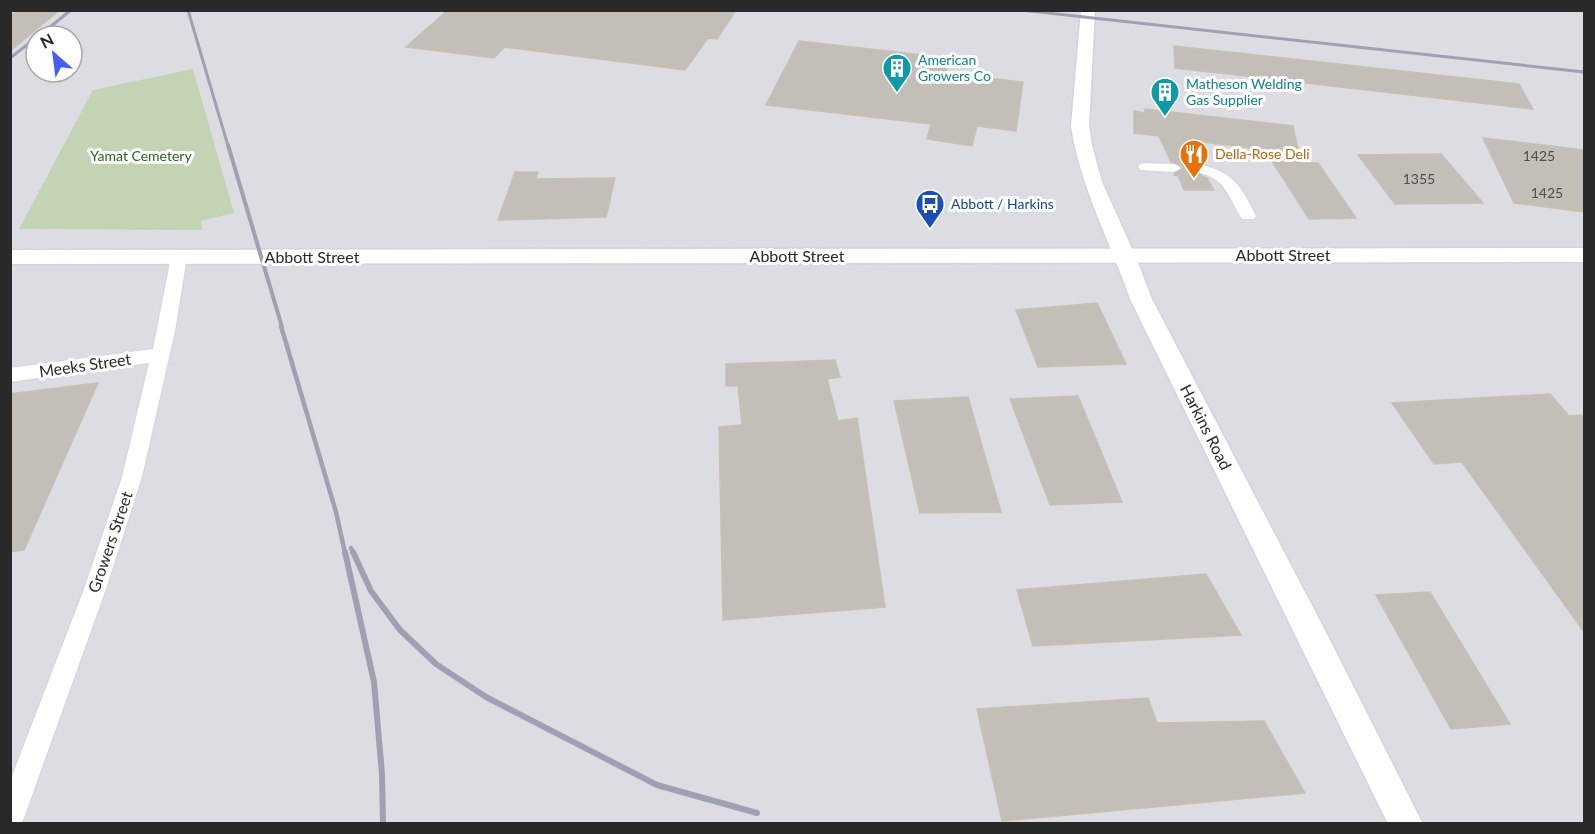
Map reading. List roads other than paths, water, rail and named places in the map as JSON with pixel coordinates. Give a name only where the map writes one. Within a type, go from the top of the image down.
[{"type":"main road","name":"Abbott Street","points":[[10,257],[1584,255]]},
{"type":"street","name":"Harkins Road","points":[[1088,10],[1080,126],[1093,182],[1125,255],[1141,299],[1406,824]]},
{"type":"street","points":[[1145,167],[1174,168]]},
{"type":"street","points":[[1202,169],[1212,170],[1228,179],[1248,216]]},
{"type":"street","name":"Growers Street","points":[[10,818],[95,589],[132,477],[160,355],[179,257]]},
{"type":"street","name":"Meeks Street","points":[[10,375],[160,355]]},
{"type":"tunnel","points":[[1174,168],[1202,169]]},
{"type":"railway","points":[[54,24],[71,10]]},
{"type":"railway","points":[[188,10],[228,146]]},
{"type":"railway","points":[[1021,10],[1584,72]]},
{"type":"railway","points":[[10,58],[24,47]]},
{"type":"railway","points":[[228,145],[282,327]]},
{"type":"railway","points":[[281,326],[336,512],[345,553]]},
{"type":"railway","points":[[351,548],[353,553]]},
{"type":"railway","points":[[345,552],[374,682],[382,774],[383,824]]},
{"type":"railway","points":[[353,552],[371,591],[400,630],[436,664],[486,697],[657,785],[757,813]]},
{"type":"place","name":"American Growers Co","points":[[897,94]]},
{"type":"place","name":"Matheson Welding Gas Supplier","points":[[1165,118]]},
{"type":"place","name":"Della-Rose Deli","points":[[1194,180]]},
{"type":"place","name":"Abbott / Harkins","points":[[930,230]]},
{"type":"park label","name":"Yamat Cemetery","points":[[141,156]]}]
